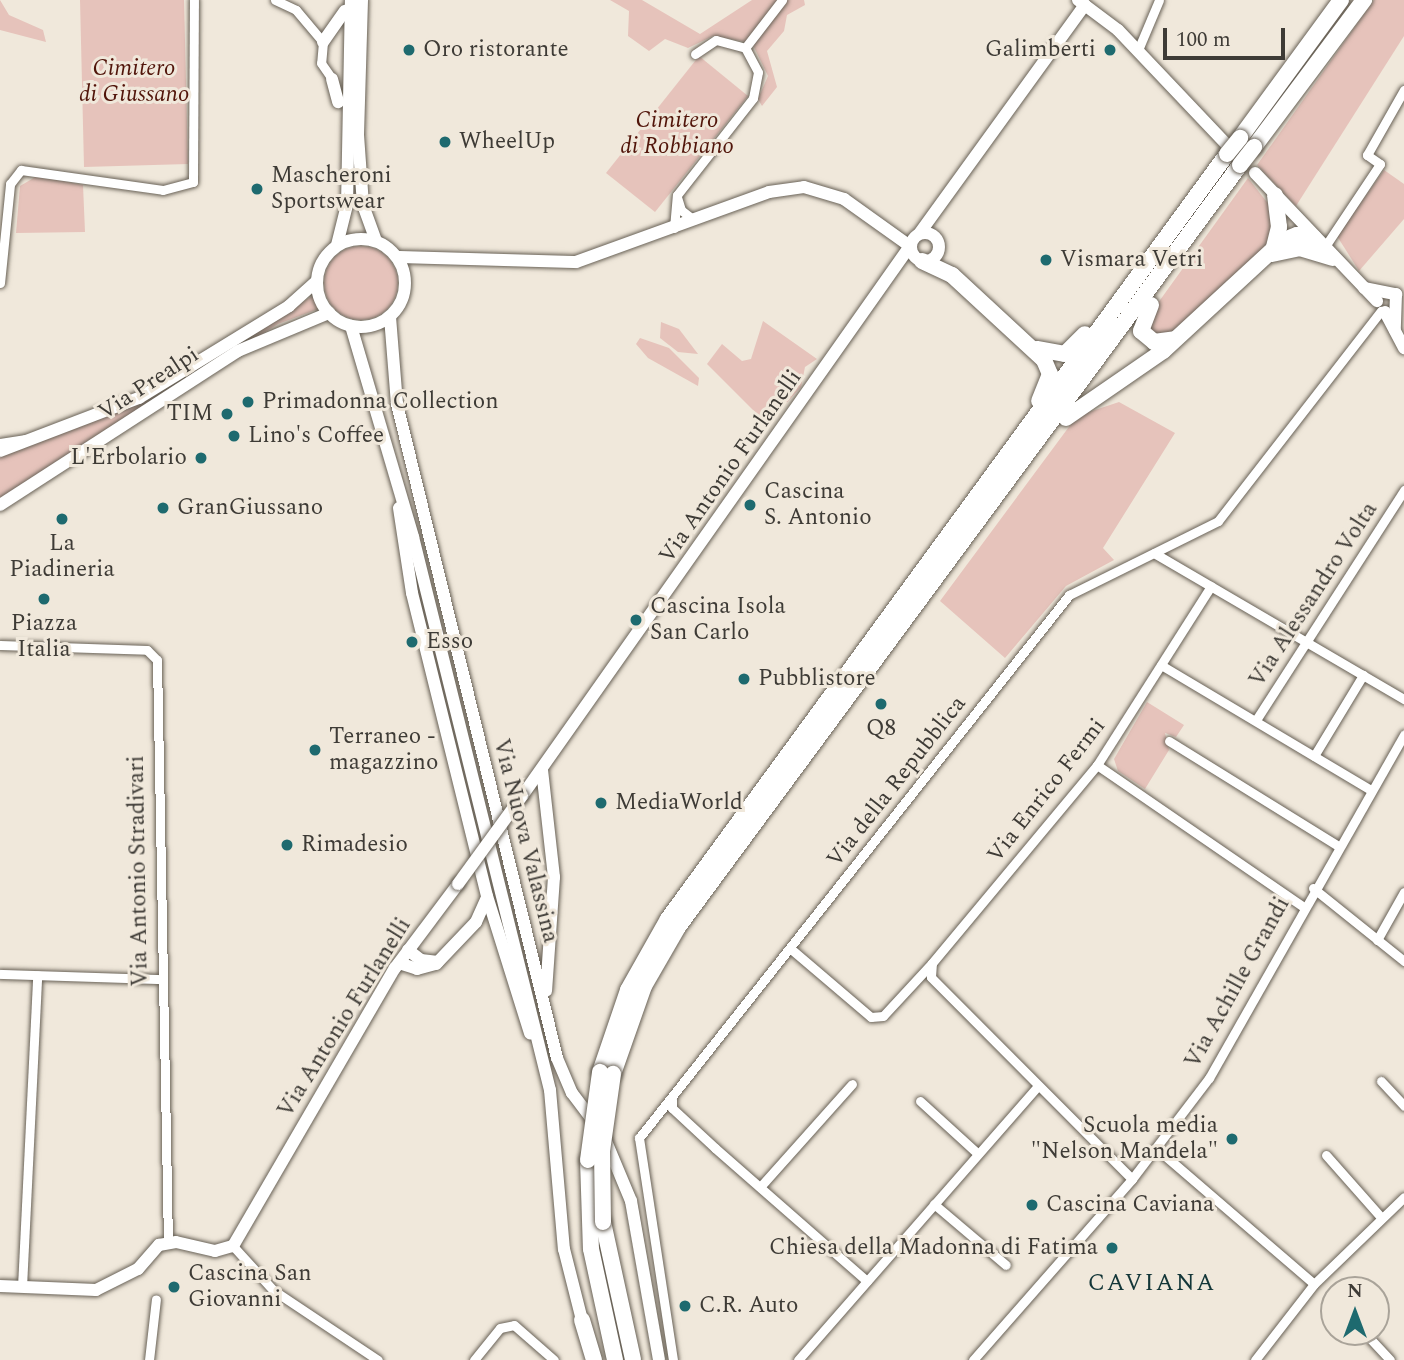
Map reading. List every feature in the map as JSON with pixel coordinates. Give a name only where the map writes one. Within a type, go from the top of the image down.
[{"type":"highway","points":[[615,1360],[591,1249],[587,1160],[628,990],[662,929],[963,522],[1134,282],[1234,151],[1341,0]]},
{"type":"highway","points":[[1234,151],[1254,147],[1364,0]]},
{"type":"highway","points":[[633,1360],[603,1222],[602,1151],[607,1073],[644,986],[678,927],[1202,218],[1234,151]]},
{"type":"highway","points":[[1272,254],[1279,227],[1275,195]]},
{"type":"highway","points":[[1175,339],[1148,340],[1140,324],[1195,246],[1202,218]]},
{"type":"highway","points":[[998,497],[1078,406],[1175,339],[1288,237],[1313,242]]},
{"type":"highway","points":[[936,243],[952,275]]},
{"type":"highway","points":[[922,261],[952,275],[1033,346],[1049,367],[1045,390],[970,496],[963,522]]},
{"type":"highway","points":[[1033,346],[1051,355],[1072,351],[1116,295],[1134,282]]},
{"type":"highway","points":[[582,1320],[594,1360]]},
{"type":"main road","points":[[323,41],[342,19],[349,0]]},
{"type":"main road","points":[[349,0],[344,124],[347,205],[337,245],[320,264],[316,282],[329,313],[351,326],[390,317],[418,271],[447,262]]},
{"type":"main road","points":[[362,0],[358,135],[363,205],[376,241],[397,257],[447,262],[576,262],[769,192],[804,187],[844,199],[895,234],[936,243],[922,261],[894,271]]},
{"type":"main road","points":[[1085,4],[1138,50],[1234,151]]},
{"type":"main road","name":"Via Antonio Furlanelli","points":[[233,1246],[399,963],[524,794],[914,239],[1085,4]]},
{"type":"main road","points":[[332,79],[344,124]]},
{"type":"main road","points":[[1255,173],[1313,242],[1364,288],[1390,301],[1395,330],[1404,348]]},
{"type":"main road","name":"Via Antonio Furlanelli","points":[[936,243],[937,209]]},
{"type":"main road","points":[[914,239],[922,261]]},
{"type":"main road","points":[[337,245],[376,241]]},
{"type":"main road","points":[[397,257],[404,292]]},
{"type":"main road","name":"Via Prealpi","points":[[0,451],[139,398],[289,306],[316,282]]},
{"type":"main road","name":"Via Prealpi","points":[[0,505],[238,351],[329,313]]},
{"type":"main road","name":"Via Nuova Valassina","points":[[390,317],[393,386],[405,442],[546,1012],[564,1078],[603,1134],[631,1201],[659,1360]]},
{"type":"main road","name":"Via Nuova Valassina","points":[[351,326],[395,473],[553,1107],[564,1249],[582,1320]]},
{"type":"main road","points":[[395,473],[412,593],[487,896],[543,1064]]},
{"type":"main road","points":[[543,766],[541,803],[554,877],[546,1012]]},
{"type":"main road","points":[[524,794],[541,803]]},
{"type":"main road","points":[[399,963],[417,970],[438,962],[466,934],[487,896]]},
{"type":"main road","points":[[466,934],[481,929],[499,937]]},
{"type":"main road","points":[[408,950],[421,960],[438,962]]},
{"type":"main road","points":[[0,1286],[96,1290],[125,1278],[167,1243],[215,1251],[233,1246]]},
{"type":"street","points":[[0,283],[10,184],[21,170],[163,190],[193,182],[194,0]]},
{"type":"street","points":[[275,0],[296,10],[323,41],[321,63],[332,79]]},
{"type":"street","points":[[745,48],[782,0]]},
{"type":"street","points":[[1138,50],[1159,0]]},
{"type":"street","points":[[674,228],[677,195],[753,98],[758,72],[745,48],[716,40],[695,54]]},
{"type":"street","points":[[1313,242],[1338,221],[1380,164],[1367,155],[1404,90]]},
{"type":"street","points":[[677,195],[681,210],[695,221]]},
{"type":"street","name":"Via della Repubblica","points":[[673,1360],[636,1146],[1069,595],[1218,521],[1366,325],[1390,301]]},
{"type":"street","points":[[0,443],[28,439]]},
{"type":"street","name":"Via Alessandro Volta","points":[[1256,720],[1404,490]]},
{"type":"street","points":[[1154,553],[1404,699]]},
{"type":"street","name":"Via Enrico Fermi","points":[[791,949],[871,1017],[883,1016],[932,963],[1097,765],[1211,586]]},
{"type":"street","name":"Via Antonio Stradivari","points":[[0,645],[147,650],[157,660],[160,979],[167,1243]]},
{"type":"street","points":[[1161,665],[1371,790]]},
{"type":"street","points":[[1314,755],[1363,675]]},
{"type":"street","name":"Via Achille Grandi","points":[[972,1360],[1132,1179],[1226,1052],[1302,906],[1404,735]]},
{"type":"street","points":[[1169,741],[1337,845]]},
{"type":"street","points":[[1097,765],[1302,906]]},
{"type":"street","points":[[1313,888],[1404,961]]},
{"type":"street","points":[[1377,940],[1404,892]]},
{"type":"street","points":[[932,963],[931,977],[1132,1179]]},
{"type":"street","points":[[0,974],[160,979]]},
{"type":"street","points":[[22,1287],[37,975]]},
{"type":"street","points":[[1381,1081],[1404,1106]]},
{"type":"street","points":[[760,1187],[852,1084]]},
{"type":"street","points":[[798,1360],[1038,1086]]},
{"type":"street","points":[[672,1099],[672,1108],[867,1281]]},
{"type":"street","points":[[920,1101],[977,1153]]},
{"type":"street","points":[[1156,1149],[1314,1284]]},
{"type":"street","points":[[1326,1155],[1380,1216]]},
{"type":"street","points":[[1255,1360],[1314,1284],[1380,1216],[1404,1198]]},
{"type":"street","points":[[933,1204],[1006,1265]]},
{"type":"street","points":[[233,1246],[273,1290],[377,1360]]},
{"type":"street","points":[[149,1360],[156,1299]]},
{"type":"street","points":[[474,1360],[500,1328],[527,1331],[554,1360]]},
{"type":"street","points":[[1377,1346],[1390,1360]]},
{"type":"green space","points":[[0,0],[9,15],[43,30],[46,42],[0,30]]},
{"type":"green space","name":"Cimitero di Giussano","points":[[80,0],[184,0],[188,164],[84,167]]},
{"type":"green space","points":[[610,0],[642,0],[700,34],[752,0],[804,0],[805,5],[787,15],[784,31],[767,51],[777,87],[762,106],[758,99],[768,76],[752,43],[713,36],[688,48],[665,39],[649,51],[628,36],[629,11]]},
{"type":"green space","points":[[1374,0],[1404,0],[1404,36],[1296,206],[1257,165]]},
{"type":"green space","name":"Cimitero di Robbiano","points":[[699,56],[748,96],[655,212],[606,173]]},
{"type":"green space","points":[[1384,170],[1404,184],[1404,219],[1359,271],[1337,236]]},
{"type":"green space","points":[[37,176],[83,185],[85,232],[16,233],[20,186]]},
{"type":"green space","points":[[1248,178],[1274,211],[1270,244],[1168,336],[1159,337],[1148,329],[1150,314]]},
{"type":"green space","points":[[361,246],[375,249],[387,257],[395,269],[398,283],[395,297],[387,309],[375,317],[361,320],[347,317],[335,309],[327,297],[324,283],[327,269],[335,257],[347,249]]},
{"type":"green space","points":[[314,295],[321,308],[278,324],[0,499],[0,456],[141,402]]},
{"type":"green space","points":[[763,321],[817,359],[805,367],[801,387],[773,418],[765,410],[761,418],[707,364],[722,344],[742,361],[751,359]]},
{"type":"green space","points":[[661,322],[679,329],[698,354],[678,352],[660,338]]},
{"type":"green space","points":[[640,338],[669,348],[699,378],[698,386],[648,358],[636,344]]},
{"type":"green space","points":[[1119,402],[1175,433],[1103,548],[1114,560],[1066,586],[1005,658],[940,601],[1077,416]]},
{"type":"green space","points":[[1147,702],[1184,725],[1176,737],[1165,733],[1169,750],[1145,789],[1118,771],[1114,759]]},
{"type":"place","name":"Oro ristorante","points":[[409,50]]},
{"type":"place","name":"Galimberti","points":[[1110,50]]},
{"type":"place","name":"WheelUp","points":[[445,142]]},
{"type":"place","name":"Mascheroni Sportswear","points":[[257,189]]},
{"type":"place","name":"Vismara Vetri","points":[[1046,260]]},
{"type":"place","name":"Primadonna Collection","points":[[248,402]]},
{"type":"place","name":"TIM","points":[[227,414]]},
{"type":"place","name":"Lino's Coffee","points":[[234,436]]},
{"type":"place","name":"L'Erbolario","points":[[201,458]]},
{"type":"place","name":"Cascina S. Antonio","points":[[750,505]]},
{"type":"place","name":"GranGiussano","points":[[163,508]]},
{"type":"place","name":"La Piadineria","points":[[62,519]]},
{"type":"place","name":"Piazza Italia","points":[[44,599]]},
{"type":"place","name":"Cascina Isola San Carlo","points":[[636,620]]},
{"type":"place","name":"Esso","points":[[412,642]]},
{"type":"place","name":"Pubblistore","points":[[744,679]]},
{"type":"place","name":"Q8","points":[[881,704]]},
{"type":"place","name":"Terraneo - magazzino","points":[[315,750]]},
{"type":"place","name":"MediaWorld","points":[[601,803]]},
{"type":"place","name":"Rimadesio","points":[[287,845]]},
{"type":"place","name":"Scuola media \"Nelson Mandela\"","points":[[1232,1139]]},
{"type":"place","name":"Cascina Caviana","points":[[1032,1205]]},
{"type":"place","name":"Chiesa della Madonna di Fatima","points":[[1112,1248]]},
{"type":"place","name":"Cascina San Giovanni","points":[[174,1287]]},
{"type":"place","name":"C.R. Auto","points":[[685,1306]]},
{"type":"district","name":"CAVIANA","points":[[1152,1284]]}]
